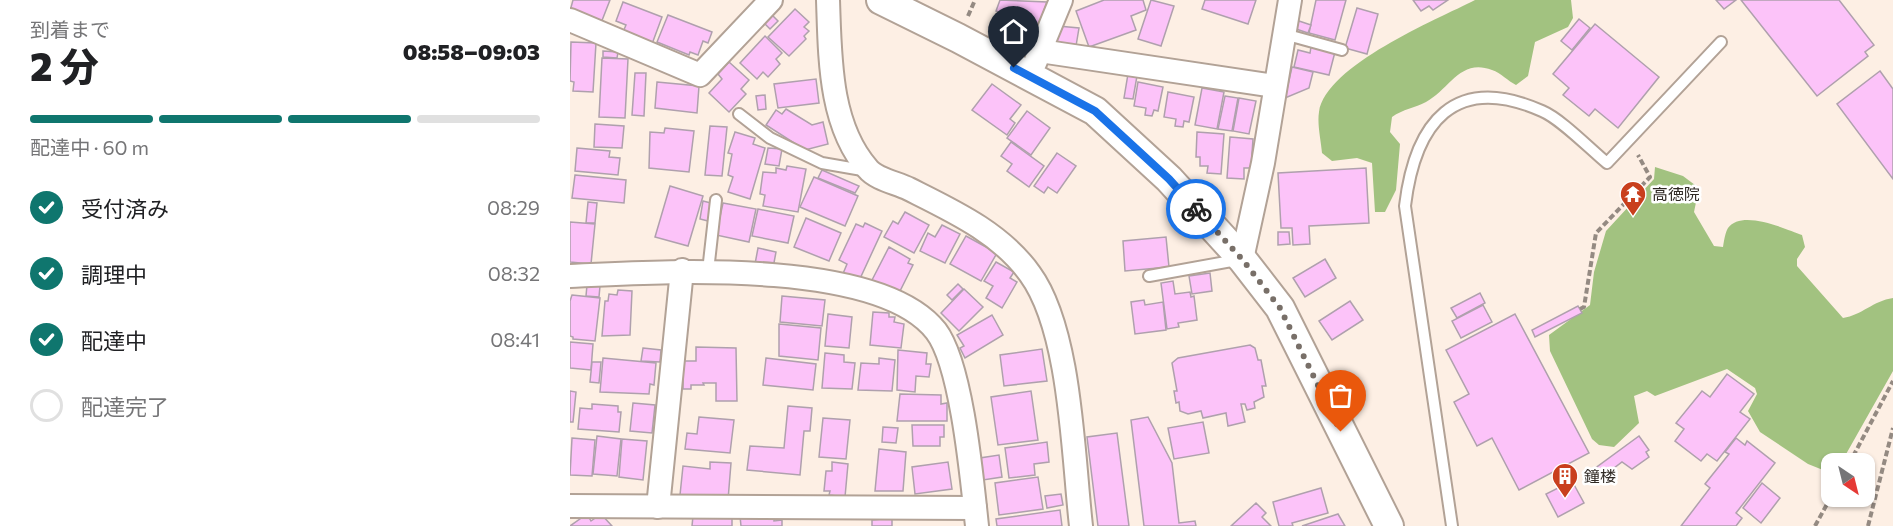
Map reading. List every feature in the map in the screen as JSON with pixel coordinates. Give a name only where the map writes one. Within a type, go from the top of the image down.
[{"type":"street","points":[[570,20],[700,75],[771,0]]},
{"type":"street","points":[[828,0],[832,78],[845,135],[869,171],[952,211],[1000,240],[1031,275],[1051,314],[1060,345],[1081,526]]},
{"type":"street","points":[[881,0],[1035,64],[1095,111],[1169,179],[1242,259],[1280,308],[1389,526]]},
{"type":"street","points":[[1035,64],[1061,0]]},
{"type":"street","points":[[1242,259],[1263,163],[1290,0]]},
{"type":"street","points":[[1035,64],[1275,86]]},
{"type":"street","points":[[658,507],[682,270]]},
{"type":"street","points":[[570,276],[682,270],[765,273],[842,285],[880,295],[919,315],[936,331],[948,355],[962,409],[976,517],[570,506]]},
{"type":"street","points":[[658,507],[669,516],[674,526]]},
{"type":"lane","points":[[1283,34],[1342,50]]},
{"type":"lane","points":[[1452,526],[1405,206],[1409,173],[1427,131],[1445,111],[1464,101],[1484,96],[1504,98],[1544,111],[1607,163],[1720,42]]},
{"type":"lane","points":[[739,114],[770,138],[822,163],[869,171]]},
{"type":"lane","points":[[708,271],[716,200]]},
{"type":"lane","points":[[1149,276],[1242,259]]},
{"type":"path","points":[[1580,309],[1584,307],[1596,233],[1650,177],[1629,139]]},
{"type":"path","points":[[1855,453],[1893,381]]},
{"type":"path","points":[[1868,526],[1893,428]]},
{"type":"path","points":[[1815,526],[1825,507]]},
{"type":"green space","points":[[1475,0],[1571,0],[1573,18],[1568,27],[1535,42],[1528,76],[1516,85],[1492,70],[1481,67],[1472,68],[1463,71],[1426,102],[1392,117],[1390,132],[1400,144],[1396,190],[1385,212],[1375,212],[1372,163],[1357,158],[1332,161],[1322,153],[1319,112],[1326,95],[1341,77],[1361,61],[1410,32]]},
{"type":"green space","points":[[1655,167],[1683,176],[1699,188],[1694,212],[1714,246],[1723,247],[1728,228],[1743,220],[1764,222],[1802,235],[1805,247],[1797,259],[1797,266],[1843,318],[1893,298],[1893,371],[1847,453],[1821,453],[1821,469],[1808,464],[1760,432],[1748,411],[1757,394],[1755,388],[1727,369],[1655,396],[1647,391],[1634,396],[1639,423],[1614,447],[1599,445],[1592,439],[1550,351],[1549,335],[1590,305],[1594,272],[1606,231],[1654,179]]},
{"type":"building","points":[[573,0],[610,0],[601,23],[570,11]]},
{"type":"building","points":[[1000,0],[1047,2],[1036,32],[1024,28],[1026,21],[996,11]]},
{"type":"building","points":[[1104,0],[1143,0],[1146,10],[1131,16],[1136,30],[1089,47],[1076,11]]},
{"type":"building","points":[[1151,0],[1174,6],[1161,46],[1138,39]]},
{"type":"building","points":[[1205,0],[1256,0],[1248,24],[1202,9]]},
{"type":"building","points":[[1316,0],[1346,0],[1335,40],[1309,33]]},
{"type":"building","points":[[1413,0],[1448,0],[1433,10],[1429,6],[1421,11]]},
{"type":"building","points":[[1716,0],[1736,0],[1724,9]]},
{"type":"building","points":[[1741,0],[1839,0],[1874,45],[1865,52],[1868,56],[1817,96]]},
{"type":"building","points":[[623,2],[662,17],[652,44],[623,32],[626,25],[616,21]]},
{"type":"building","points":[[1357,8],[1378,14],[1367,54],[1345,48]]},
{"type":"building","points":[[795,9],[809,22],[804,27],[809,31],[804,36],[806,39],[789,56],[768,37]]},
{"type":"building","points":[[770,13],[778,21],[770,29],[762,21]]},
{"type":"building","points":[[668,15],[712,32],[708,43],[703,41],[698,55],[690,52],[689,55],[657,42]]},
{"type":"building","points":[[1579,19],[1590,28],[1572,50],[1561,41]]},
{"type":"building","points":[[1299,21],[1311,25],[1308,33],[1296,29]]},
{"type":"building","points":[[1595,24],[1659,77],[1618,128],[1595,109],[1589,116],[1563,95],[1569,88],[1553,74]]},
{"type":"building","points":[[1058,26],[1079,28],[1076,46],[1055,43]]},
{"type":"building","points":[[765,36],[782,53],[776,59],[780,64],[768,77],[763,72],[757,79],[740,63]]},
{"type":"building","points":[[571,42],[596,43],[593,92],[573,91],[574,82],[570,81]]},
{"type":"building","points":[[1311,47],[1335,52],[1329,75],[1294,67],[1298,50],[1310,53]]},
{"type":"building","points":[[603,51],[618,52],[617,58],[603,57]]},
{"type":"building","points":[[602,58],[628,59],[625,118],[599,117]]},
{"type":"building","points":[[729,62],[749,80],[741,89],[746,94],[729,112],[709,93],[722,79],[718,74]]},
{"type":"building","points":[[1292,67],[1313,72],[1309,88],[1285,98]]},
{"type":"building","points":[[1880,71],[1893,89],[1893,179],[1837,104]]},
{"type":"building","points":[[635,73],[646,73],[644,116],[632,115]]},
{"type":"building","points":[[1128,74],[1137,76],[1133,99],[1124,98]]},
{"type":"building","points":[[816,79],[819,103],[778,108],[774,84]]},
{"type":"building","points":[[657,82],[699,86],[697,113],[655,108]]},
{"type":"building","points":[[1138,82],[1163,87],[1158,111],[1154,110],[1152,116],[1145,115],[1146,108],[1134,106]]},
{"type":"building","points":[[992,84],[1021,105],[1010,119],[1015,123],[1007,135],[972,110]]},
{"type":"building","points":[[1202,88],[1224,92],[1217,129],[1195,125]]},
{"type":"building","points":[[1168,92],[1194,97],[1189,122],[1184,121],[1183,127],[1175,126],[1176,119],[1164,117]]},
{"type":"building","points":[[765,95],[766,109],[758,110],[756,96]]},
{"type":"building","points":[[1225,96],[1238,98],[1232,131],[1218,129]]},
{"type":"building","points":[[1239,98],[1256,101],[1249,134],[1233,131]]},
{"type":"building","points":[[786,109],[812,125],[823,122],[828,144],[805,150],[766,125],[776,110],[782,114]]},
{"type":"building","points":[[1027,111],[1050,128],[1031,155],[1007,138]]},
{"type":"building","points":[[595,124],[624,126],[622,148],[594,147]]},
{"type":"building","points":[[710,126],[727,127],[722,176],[705,175]]},
{"type":"building","points":[[665,128],[694,131],[689,172],[649,168],[650,132],[664,133]]},
{"type":"building","points":[[735,132],[755,138],[753,144],[765,148],[750,199],[728,192],[733,177],[728,175],[732,154],[728,153]]},
{"type":"building","points":[[1197,132],[1224,134],[1221,174],[1207,173],[1208,166],[1200,166],[1200,157],[1196,157]]},
{"type":"building","points":[[1230,137],[1253,139],[1251,168],[1244,168],[1244,179],[1227,178]]},
{"type":"building","points":[[1011,142],[1044,166],[1029,187],[1007,171],[1012,164],[1001,156]]},
{"type":"building","points":[[577,148],[610,151],[609,157],[620,158],[618,175],[575,171]]},
{"type":"building","points":[[768,148],[782,149],[779,166],[765,164]]},
{"type":"building","points":[[1057,153],[1076,166],[1057,193],[1048,187],[1044,193],[1034,186]]},
{"type":"building","points":[[787,166],[806,169],[798,212],[763,206],[765,195],[760,194],[763,172],[776,173],[776,168],[786,170]]},
{"type":"building","points":[[1366,168],[1369,223],[1309,226],[1310,244],[1293,245],[1292,228],[1281,228],[1278,173]]},
{"type":"building","points":[[822,170],[859,186],[855,193],[818,178]]},
{"type":"building","points":[[575,175],[626,180],[624,203],[572,198]]},
{"type":"building","points":[[814,177],[858,196],[845,226],[800,207]]},
{"type":"building","points":[[670,186],[703,196],[688,246],[655,237]]},
{"type":"building","points":[[703,201],[711,203],[708,221],[700,219]]},
{"type":"building","points":[[588,202],[597,203],[595,223],[586,223]]},
{"type":"building","points":[[723,203],[756,209],[749,242],[716,235]]},
{"type":"building","points":[[758,209],[794,216],[788,243],[752,236]]},
{"type":"building","points":[[905,212],[929,225],[914,253],[884,237],[893,221],[898,224]]},
{"type":"building","points":[[806,218],[841,233],[829,261],[794,247]]},
{"type":"building","points":[[570,222],[595,224],[591,264],[570,262]]},
{"type":"building","points":[[865,223],[882,231],[858,283],[842,276],[847,264],[839,260],[856,224],[863,227]]},
{"type":"building","points":[[942,225],[960,234],[945,263],[920,251],[928,233],[935,237]]},
{"type":"building","points":[[1278,232],[1289,232],[1290,244],[1278,245]]},
{"type":"building","points":[[966,236],[997,253],[981,281],[950,264]]},
{"type":"building","points":[[1166,237],[1169,267],[1125,271],[1123,241]]},
{"type":"building","points":[[889,247],[910,259],[908,263],[913,265],[899,293],[871,282]]},
{"type":"building","points":[[758,248],[776,252],[773,268],[755,264]]},
{"type":"building","points":[[1325,259],[1336,278],[1305,297],[1293,278]]},
{"type":"building","points":[[996,262],[1014,272],[1010,278],[1017,282],[1002,308],[986,298],[993,286],[984,281]]},
{"type":"building","points":[[1210,273],[1212,291],[1192,294],[1189,276]]},
{"type":"building","points":[[1173,281],[1175,294],[1190,292],[1191,297],[1194,296],[1197,320],[1178,323],[1179,327],[1167,329],[1161,283]]},
{"type":"building","points":[[958,284],[963,289],[952,300],[947,295]]},
{"type":"building","points":[[587,285],[600,286],[599,297],[586,296]]},
{"type":"building","points":[[964,289],[983,307],[959,331],[941,313]]},
{"type":"building","points":[[618,290],[632,291],[630,335],[602,336],[605,301],[608,301],[609,294],[617,295]]},
{"type":"building","points":[[1480,293],[1485,303],[1457,318],[1451,308]]},
{"type":"building","points":[[572,295],[600,298],[595,341],[573,339],[570,336]]},
{"type":"building","points":[[782,296],[825,300],[822,326],[780,322]]},
{"type":"building","points":[[1144,300],[1145,305],[1163,302],[1166,330],[1135,334],[1131,302]]},
{"type":"building","points":[[1350,301],[1363,320],[1332,340],[1319,321]]},
{"type":"building","points":[[1483,305],[1492,322],[1461,338],[1452,321]]},
{"type":"building","points":[[1578,306],[1582,313],[1535,337],[1532,330]]},
{"type":"building","points":[[873,312],[889,313],[889,317],[895,317],[894,322],[904,324],[901,348],[870,345]]},
{"type":"building","points":[[828,314],[852,317],[849,348],[825,346]]},
{"type":"building","points":[[1515,314],[1589,453],[1519,490],[1492,438],[1477,446],[1454,402],[1469,394],[1446,350]]},
{"type":"building","points":[[992,315],[1003,335],[965,358],[960,348],[964,346],[957,335]]},
{"type":"building","points":[[779,324],[821,328],[818,360],[779,356]]},
{"type":"building","points":[[570,342],[593,344],[591,370],[570,368]]},
{"type":"building","points":[[1250,345],[1255,348],[1258,360],[1261,360],[1266,386],[1262,386],[1264,397],[1254,402],[1255,408],[1247,410],[1245,404],[1241,404],[1245,422],[1228,426],[1226,413],[1203,418],[1201,411],[1188,414],[1180,411],[1174,391],[1177,391],[1172,363],[1178,358]]},
{"type":"building","points":[[696,347],[736,348],[737,401],[716,401],[716,383],[691,385],[691,389],[683,389],[683,361],[696,361]]},
{"type":"building","points":[[643,348],[661,350],[660,362],[641,361]]},
{"type":"building","points":[[1042,349],[1047,381],[1004,386],[1000,355]]},
{"type":"building","points":[[898,350],[927,353],[926,364],[931,364],[929,377],[916,376],[915,392],[897,390]]},
{"type":"building","points":[[825,353],[844,355],[844,362],[855,363],[852,389],[822,388]]},
{"type":"building","points":[[603,358],[656,363],[654,385],[650,384],[649,394],[600,392]]},
{"type":"building","points":[[766,358],[816,364],[813,390],[763,385]]},
{"type":"building","points":[[879,358],[895,360],[892,391],[858,390],[861,363],[879,364]]},
{"type":"building","points":[[592,362],[601,362],[599,383],[590,382]]},
{"type":"building","points":[[1727,374],[1754,394],[1740,412],[1750,419],[1717,461],[1707,454],[1701,461],[1675,441],[1684,429],[1676,423],[1702,391],[1710,397]]},
{"type":"building","points":[[570,391],[576,392],[573,422],[570,422]]},
{"type":"building","points":[[1031,391],[1038,440],[998,445],[991,397]]},
{"type":"building","points":[[900,394],[941,395],[941,404],[947,403],[947,421],[897,421]]},
{"type":"building","points":[[633,403],[655,405],[652,433],[630,431]]},
{"type":"building","points":[[592,404],[618,406],[618,412],[621,412],[619,432],[578,429],[580,408],[592,409]]},
{"type":"building","points":[[788,406],[812,408],[810,431],[804,431],[800,475],[747,470],[750,446],[784,448]]},
{"type":"building","points":[[699,417],[734,420],[730,453],[685,449],[687,433],[697,434]]},
{"type":"building","points":[[1148,417],[1172,463],[1179,523],[1195,521],[1196,526],[1144,526],[1131,420]]},
{"type":"building","points":[[823,418],[850,420],[846,459],[819,457]]},
{"type":"building","points":[[1203,422],[1209,453],[1174,459],[1168,428]]},
{"type":"building","points":[[912,425],[944,425],[944,437],[940,437],[940,446],[913,446]]},
{"type":"building","points":[[883,427],[898,428],[896,443],[882,442]]},
{"type":"building","points":[[1117,433],[1129,526],[1098,526],[1087,437]]},
{"type":"building","points":[[597,436],[621,439],[617,476],[593,474]]},
{"type":"building","points":[[1639,436],[1649,450],[1646,452],[1649,457],[1632,469],[1622,462],[1597,481],[1590,472]]},
{"type":"building","points":[[572,438],[595,440],[592,476],[570,475]]},
{"type":"building","points":[[1736,438],[1745,445],[1747,441],[1775,463],[1736,513],[1742,518],[1736,526],[1681,526],[1710,488],[1705,484],[1729,454],[1725,452]]},
{"type":"building","points":[[622,439],[647,441],[643,480],[619,477]]},
{"type":"building","points":[[1047,442],[1049,462],[1034,464],[1035,475],[1009,478],[1005,448]]},
{"type":"building","points":[[879,449],[906,452],[903,491],[875,491]]},
{"type":"building","points":[[999,455],[1002,477],[983,480],[980,458]]},
{"type":"building","points":[[710,462],[731,463],[728,500],[680,495],[683,466],[710,469]]},
{"type":"building","points":[[832,462],[848,464],[845,497],[829,495],[830,491],[824,491],[826,471],[832,471]]},
{"type":"building","points":[[948,462],[952,489],[915,494],[912,467]]},
{"type":"building","points":[[1038,477],[1043,509],[999,515],[995,483]]},
{"type":"building","name":"鐘楼","points":[[1572,481],[1584,503],[1558,517],[1546,494]]},
{"type":"building","points":[[1762,483],[1780,498],[1761,523],[1743,508]]},
{"type":"building","points":[[1321,488],[1328,513],[1292,523],[1293,526],[1279,526],[1273,502]]},
{"type":"building","points":[[1061,494],[1063,505],[1047,508],[1045,496]]},
{"type":"building","points":[[1256,503],[1266,513],[1262,517],[1271,526],[1231,526]]},
{"type":"building","points":[[1060,510],[1062,526],[997,526],[996,519]]},
{"type":"building","points":[[587,514],[591,521],[601,514],[612,526],[570,526]]},
{"type":"building","points":[[1338,514],[1345,526],[1302,526]]},
{"type":"building","points":[[774,515],[774,521],[782,520],[782,526],[741,526],[740,516]]},
{"type":"building","points":[[693,516],[732,517],[732,526],[692,526]]},
{"type":"building","points":[[892,518],[892,526],[872,526],[872,520]]},
{"type":"way so far","points":[[1196,209],[1242,259],[1280,308],[1341,432]]},
{"type":"place","name":"高徳院","points":[[1633,217]]},
{"type":"place","name":"鐘楼","points":[[1565,499]]},
{"type":"route","points":[[1014,68],[1095,111],[1169,179],[1196,209]]}]
